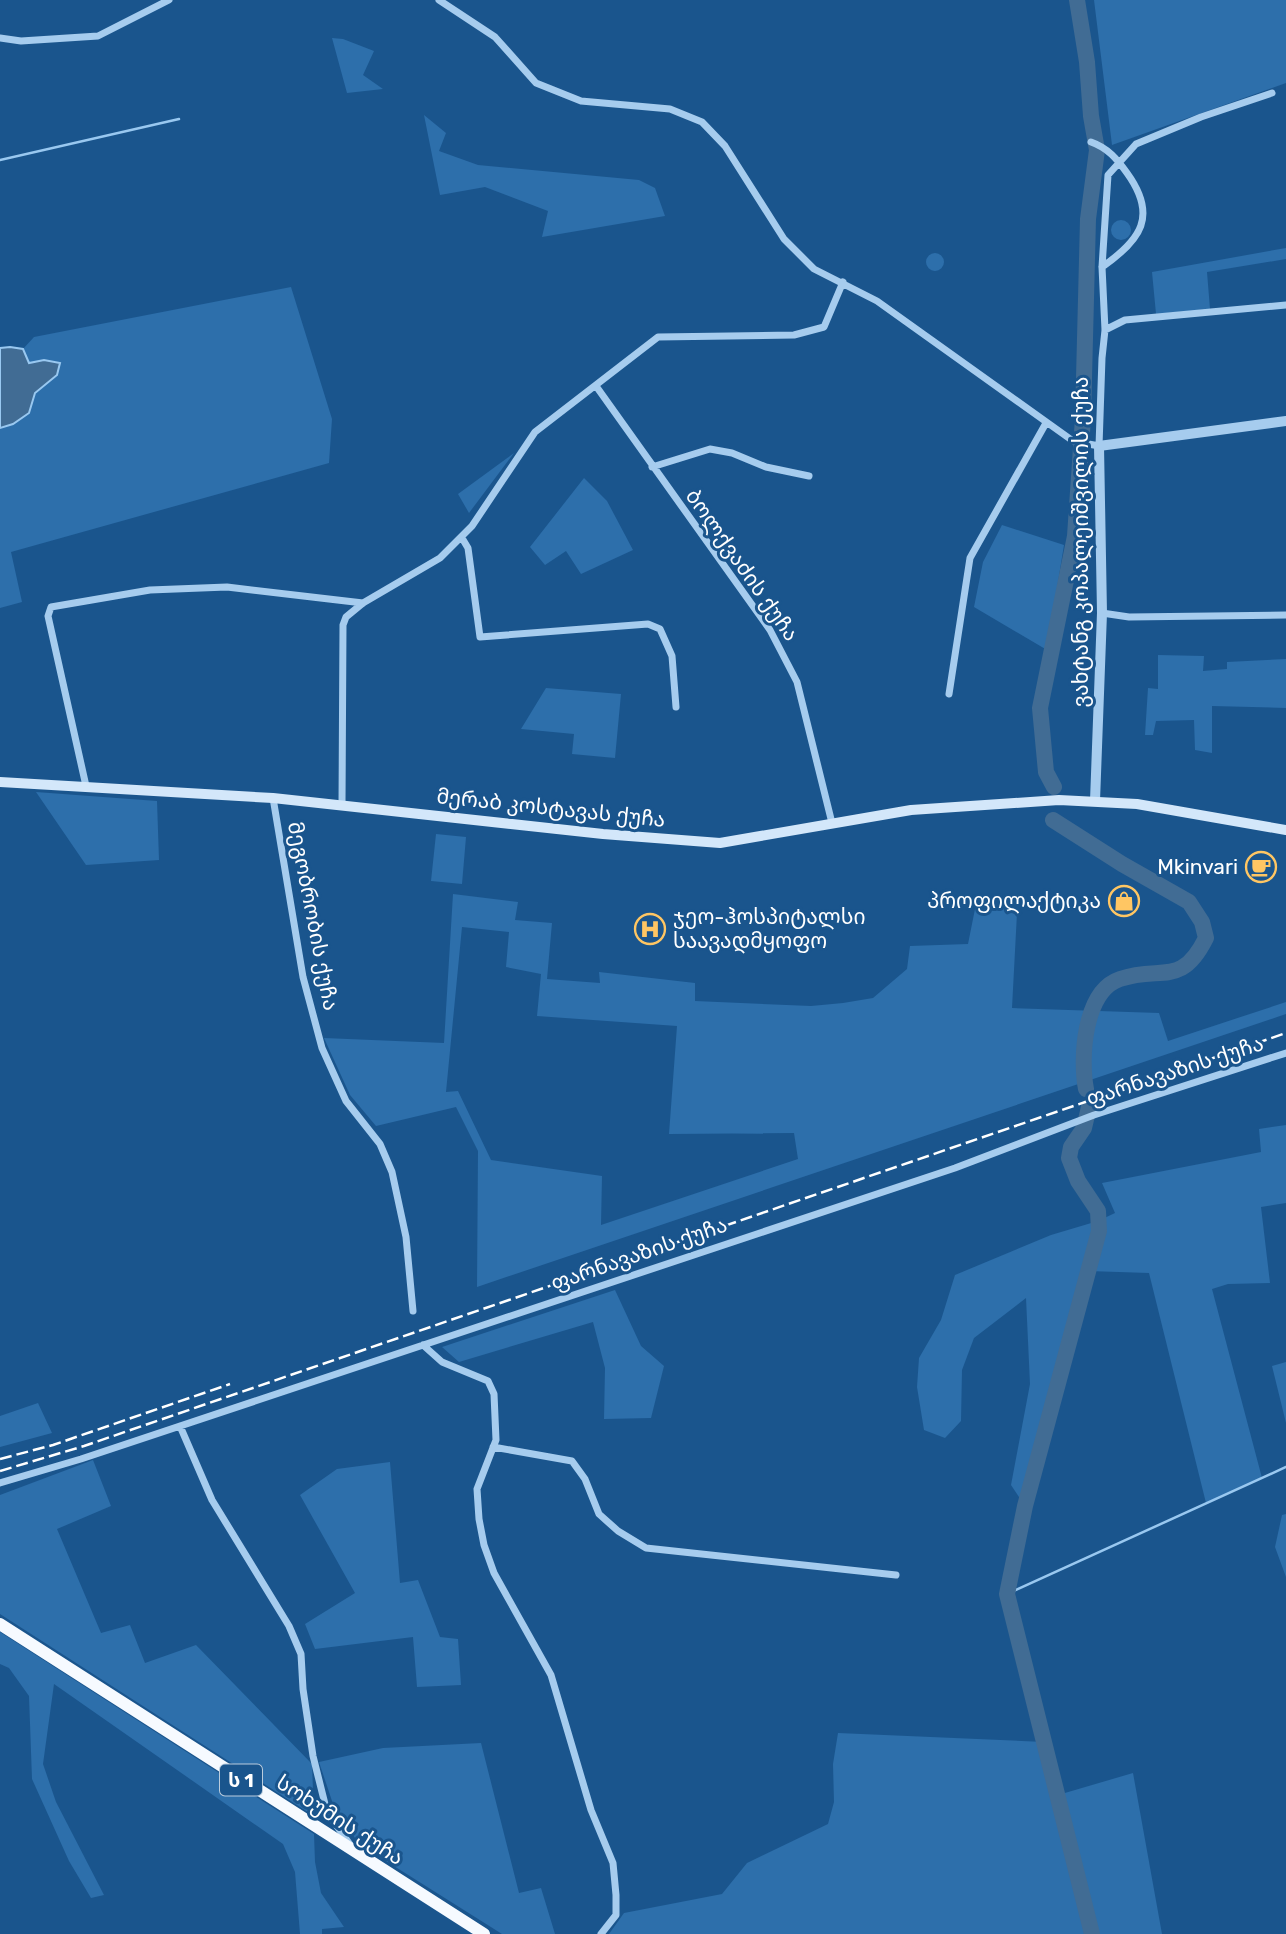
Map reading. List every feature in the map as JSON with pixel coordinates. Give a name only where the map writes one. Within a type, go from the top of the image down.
[{"type":"highway","name":"სოხუმის ქუჩა","points":[[0,1624],[484,1934]]},
{"type":"main road","name":"მერაბ კოსტავას ქუჩა","points":[[0,782],[273,798],[603,834],[720,843],[911,810],[975,804],[1095,801],[1153,806],[1286,830]]},
{"type":"street","points":[[0,38],[21,41],[98,36],[169,0]]},
{"type":"street","points":[[439,0],[495,37],[536,83],[581,101],[670,109],[702,122],[725,146],[784,239],[814,269],[877,301],[1073,441],[1099,446],[1286,421]]},
{"type":"street","points":[[1118,161],[1136,144],[1201,117],[1272,93]]},
{"type":"street","points":[[1091,142],[1109,150],[1138,188],[1143,215],[1136,238],[1127,250],[1102,267]]},
{"type":"street","name":"ვახტანგ კოპალეიშვილის ქუჩა","points":[[1095,801],[1102,613],[1099,446],[1105,331],[1102,267],[1108,175],[1118,161]]},
{"type":"street","points":[[342,805],[343,625],[346,617],[363,603],[440,558],[462,538],[535,432],[658,337],[794,335],[824,327],[843,282]]},
{"type":"street","points":[[1105,331],[1125,320],[1286,305]]},
{"type":"street","name":"ბოლქვაძის ქუჩა","points":[[596,386],[770,630],[797,682],[832,823]]},
{"type":"street","points":[[949,694],[970,558],[1046,423]]},
{"type":"street","points":[[652,467],[710,449],[732,453],[766,467],[809,476]]},
{"type":"street","points":[[462,538],[468,548],[480,637],[648,624],[660,629],[672,656],[676,707]]},
{"type":"street","points":[[86,786],[48,616],[51,607],[150,590],[227,587],[363,603]]},
{"type":"street","points":[[1102,613],[1129,617],[1286,615]]},
{"type":"street","name":"მეგობრობის ქუჩა","points":[[273,798],[303,977],[322,1048],[346,1101],[380,1144],[392,1172],[407,1237],[413,1311]]},
{"type":"street","name":"ფარნავაზის ქუჩა","points":[[0,1483],[81,1459],[955,1168],[1094,1115],[1286,1052]]},
{"type":"street","points":[[423,1345],[442,1362],[488,1381],[494,1394],[496,1440],[477,1489],[484,1545],[494,1573],[551,1675],[592,1810],[612,1863],[616,1895],[615,1915],[601,1934]]},
{"type":"street","points":[[180,1426],[212,1500],[289,1626],[301,1654],[313,1756],[327,1812],[358,1855]]},
{"type":"street","points":[[493,1447],[572,1461],[585,1479],[599,1514],[618,1531],[646,1548],[896,1575]]},
{"type":"shaded area","points":[[1094,0],[1286,0],[1286,83],[1112,145]]},
{"type":"shaded area","points":[[332,38],[343,39],[374,51],[363,75],[383,89],[347,93]]},
{"type":"shaded area","points":[[424,115],[446,133],[439,151],[478,165],[639,180],[655,188],[665,216],[542,237],[548,211],[485,187],[440,195]]},
{"type":"shaded area","points":[[1121,220],[1128,223],[1131,230],[1128,237],[1121,240],[1114,237],[1111,230],[1114,223]]},
{"type":"shaded area","points":[[1286,248],[1286,259],[1207,272],[1210,309],[1156,314],[1152,272]]},
{"type":"shaded area","points":[[935,253],[941,256],[944,262],[941,268],[935,271],[929,268],[926,262],[929,256]]},
{"type":"shaded area","points":[[291,287],[332,419],[329,463],[11,552],[22,602],[0,608],[0,428],[13,424],[29,413],[35,393],[44,384],[44,360],[29,363],[23,349],[34,337]]},
{"type":"shaded area","points":[[0,348],[23,349],[29,363],[44,360],[60,363],[57,375],[35,393],[29,413],[13,424],[0,428]]},
{"type":"shaded area","points":[[514,453],[469,513],[458,494]]},
{"type":"shaded area","points":[[584,478],[607,501],[633,550],[581,574],[566,551],[545,565],[530,547]]},
{"type":"shaded area","points":[[1002,525],[1064,545],[1047,650],[974,607],[983,562]]},
{"type":"shaded area","points":[[1158,655],[1204,656],[1203,671],[1227,669],[1227,662],[1286,659],[1286,708],[1212,706],[1212,753],[1195,750],[1194,720],[1156,721],[1153,735],[1145,735],[1148,688],[1158,689]]},
{"type":"shaded area","points":[[546,688],[621,694],[615,758],[572,754],[574,734],[521,729]]},
{"type":"shaded area","points":[[36,792],[157,801],[159,860],[86,865]]},
{"type":"shaded area","points":[[436,834],[466,837],[462,884],[431,881]]},
{"type":"shaded area","points":[[453,894],[518,902],[515,920],[552,923],[547,979],[600,983],[599,972],[695,983],[695,1001],[811,1006],[873,998],[907,969],[910,946],[968,944],[977,899],[1018,894],[1012,1008],[1159,1013],[1168,1041],[1286,1002],[1286,1014],[477,1287],[478,1151],[456,1107],[376,1126],[350,1095],[324,1038],[444,1043]],"holes":[[[462,927],[509,932],[506,967],[541,974],[537,1016],[677,1026],[669,1134],[794,1133],[798,1159],[601,1225],[602,1176],[491,1160],[458,1091],[446,1092]]]},
{"type":"shaded area","points":[[1286,1125],[1286,1203],[1261,1207],[1270,1283],[1228,1284],[1212,1289],[1262,1478],[1206,1503],[1149,1273],[1088,1271],[1025,1506],[1011,1485],[1030,1384],[1026,1298],[974,1338],[962,1370],[961,1421],[945,1438],[924,1430],[917,1387],[919,1358],[941,1320],[955,1275],[1051,1235],[1115,1213],[1102,1183],[1261,1152],[1259,1129]]},
{"type":"shaded area","points":[[615,1290],[641,1346],[664,1366],[651,1418],[604,1419],[605,1368],[593,1322],[459,1362],[442,1347]]},
{"type":"shaded area","points":[[1286,1362],[1286,1423],[1272,1366]]},
{"type":"shaded area","points":[[38,1403],[52,1433],[0,1447],[0,1416]]},
{"type":"shaded area","points":[[93,1460],[111,1506],[57,1529],[101,1633],[130,1625],[145,1663],[196,1645],[312,1764],[314,1816],[0,1614],[0,1495]]},
{"type":"shaded area","points":[[390,1462],[400,1583],[418,1580],[440,1637],[458,1639],[461,1685],[417,1687],[413,1637],[315,1649],[305,1624],[355,1593],[300,1495],[337,1469]]},
{"type":"shaded area","points":[[1286,1514],[1286,1577],[1275,1547],[1282,1515]]},
{"type":"shaded area","points":[[0,1632],[314,1834],[315,1862],[321,1893],[344,1927],[322,1929],[322,1934],[300,1934],[295,1872],[283,1844],[54,1684],[43,1764],[56,1802],[104,1895],[91,1898],[69,1861],[32,1779],[29,1696],[9,1668],[0,1664]]},
{"type":"shaded area","points":[[838,1733],[1044,1742],[1058,1795],[1133,1773],[1162,1934],[609,1934],[624,1913],[722,1894],[747,1863],[828,1824],[834,1802],[833,1764]]},
{"type":"shaded area","points":[[481,1743],[519,1893],[541,1888],[555,1934],[502,1934],[359,1844],[334,1807],[319,1762],[383,1748]]},
{"type":"waterway","points":[[1054,787],[1046,772],[1040,708],[1075,536],[1083,418],[1088,219],[1097,150],[1077,0]]},
{"type":"waterway","points":[[0,160],[179,119]]},
{"type":"waterway","points":[[1053,820],[1189,902],[1202,922],[1206,938],[1197,954],[1179,969],[1120,979],[1108,986],[1099,997],[1087,1027],[1084,1060],[1086,1089]]},
{"type":"waterway","points":[[1089,1107],[1084,1128],[1071,1147],[1069,1158],[1078,1181],[1098,1211],[1099,1231],[1025,1506],[1007,1594],[1092,1934]]},
{"type":"waterway","points":[[1007,1594],[1286,1467]]},
{"type":"railway","points":[[0,1471],[84,1446],[1286,1033]]},
{"type":"railway","points":[[0,1459],[53,1445],[230,1384]]},
{"type":"place","name":"Mkinvari","points":[[1261,867]]},
{"type":"place","name":"პროფილაქტიკა","points":[[1124,901]]},
{"type":"place","name":"ჯეო-ჰოსპიტალსი საავადმყოფო","points":[[650,929]]}]
